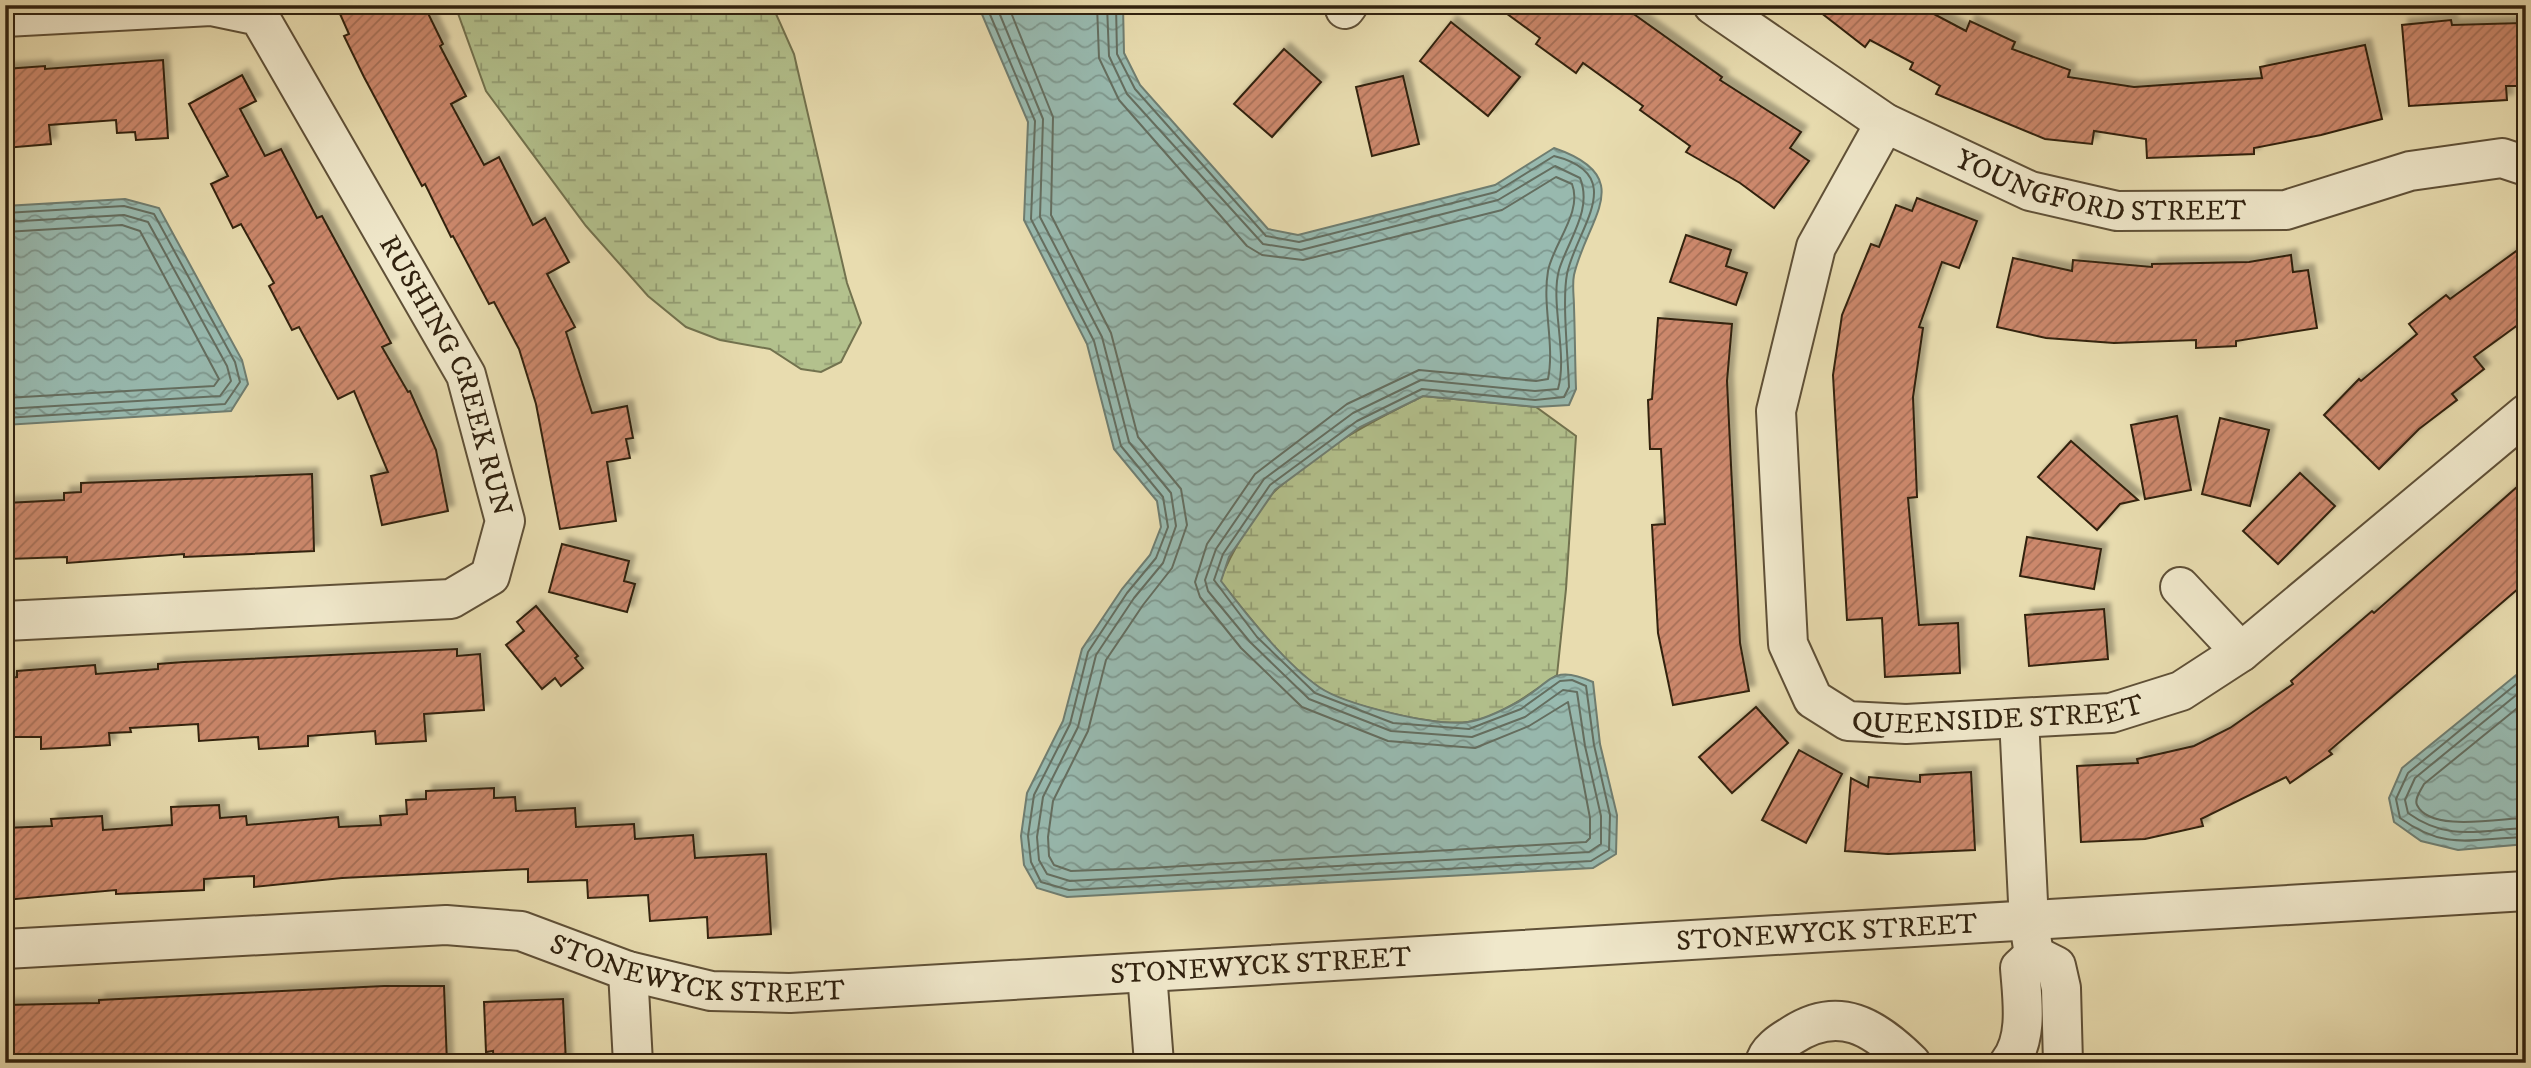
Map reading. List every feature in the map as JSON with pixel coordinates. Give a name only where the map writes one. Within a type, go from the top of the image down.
[{"type":"street","name":"YOUNGFORD STREET","points":[[1713,5],[1885,124],[2030,191],[2117,211],[2286,210],[2410,171],[2502,158],[2526,166]]},
{"type":"street","name":"RUSHING CREEK RUN","points":[[5,17],[211,6],[259,16],[467,375],[505,521],[490,576],[451,599],[5,621]]},
{"type":"street","name":"QUEENSIDE STREET","points":[[1885,124],[1816,247],[1776,411],[1788,644],[1813,699],[1849,721],[1906,724],[2111,713],[2181,691],[2241,652],[2526,414]]},
{"type":"street","points":[[2180,587],[2241,652]]},
{"type":"street","points":[[2009,1063],[2014,1057],[2023,1020],[2021,968],[2031,938],[2019,718]]},
{"type":"street","name":"STONEWYCK STREET","points":[[5,948],[446,925],[521,931],[628,971],[711,991],[790,993],[1147,973],[2031,938],[2526,891]]},
{"type":"street","points":[[2031,938],[2056,966],[2061,988],[2063,1063]]},
{"type":"street","points":[[628,971],[633,1063]]},
{"type":"street","points":[[1147,973],[1154,1063]]},
{"type":"street","points":[[1765,1063],[1766,1057],[1783,1040],[1804,1027],[1825,1021],[1851,1020],[1874,1032],[1911,1063]]},
{"type":"green space","points":[[455,5],[772,5],[794,54],[847,283],[861,323],[841,362],[821,372],[801,369],[770,349],[720,340],[686,327],[648,296],[586,226],[486,91]]},
{"type":"green space","points":[[1423,396],[1536,407],[1576,436],[1566,589],[1557,675],[1503,710],[1468,722],[1434,721],[1391,713],[1348,701],[1318,687],[1279,651],[1220,581],[1245,532],[1277,489],[1328,449]]},
{"type":"water","points":[[978,5],[1123,5],[1124,53],[1140,85],[1268,229],[1298,235],[1495,185],[1554,148],[1580,159],[1595,172],[1601,186],[1601,201],[1573,279],[1576,389],[1569,405],[1536,407],[1423,396],[1360,427],[1275,490],[1229,557],[1221,581],[1267,637],[1306,677],[1332,694],[1369,707],[1414,718],[1468,722],[1513,705],[1560,675],[1568,674],[1593,682],[1600,744],[1617,815],[1616,854],[1593,868],[1067,897],[1037,888],[1024,865],[1021,836],[1027,793],[1063,721],[1082,649],[1122,589],[1150,555],[1161,527],[1157,501],[1114,449],[1087,344],[1024,220],[1028,122]]},
{"type":"water","points":[[125,199],[159,208],[242,360],[248,384],[231,411],[5,425],[5,206]]},
{"type":"water","points":[[2526,667],[2526,844],[2458,850],[2421,841],[2394,822],[2389,798],[2402,768]]},
{"type":"building","points":[[336,5],[424,5],[443,44],[440,46],[466,96],[451,104],[484,165],[499,157],[533,225],[545,218],[569,262],[547,274],[575,327],[566,332],[592,413],[627,406],[633,438],[626,439],[630,458],[607,462],[616,521],[560,529],[536,404],[519,349],[494,302],[489,304],[364,77],[344,36],[349,34]]},
{"type":"building","points":[[1495,5],[1621,5],[1722,77],[1720,80],[1801,132],[1790,148],[1809,161],[1774,208],[1740,183],[1686,152],[1690,146],[1640,110],[1643,106],[1583,63],[1576,73],[1536,44],[1540,38]]},
{"type":"building","points":[[1811,5],[1917,5],[1966,31],[1970,21],[2015,42],[2012,49],[2070,70],[2068,77],[2134,87],[2262,78],[2260,67],[2365,45],[2382,119],[2321,135],[2254,148],[2254,154],[2147,158],[2146,139],[2094,131],[2092,144],[2045,139],[1936,94],[1940,86],[1910,69],[1913,63],[1870,40],[1865,47]]},
{"type":"building","points":[[2451,20],[2452,25],[2522,23],[2524,86],[2506,86],[2507,100],[2409,106],[2402,25]]},
{"type":"building","points":[[1451,22],[1520,77],[1488,116],[1420,61]]},
{"type":"building","points":[[1284,49],[1321,82],[1272,137],[1234,104]]},
{"type":"building","points":[[163,60],[168,138],[136,140],[135,132],[117,133],[116,120],[49,125],[51,144],[5,148],[5,69],[45,66],[45,69]]},
{"type":"building","points":[[242,75],[256,101],[240,109],[265,156],[281,149],[317,218],[322,216],[391,343],[382,347],[408,392],[410,391],[436,450],[448,511],[382,525],[371,476],[388,472],[354,391],[338,399],[299,327],[292,330],[269,286],[274,283],[241,224],[233,228],[211,184],[228,176],[189,104]]},
{"type":"building","points":[[1403,76],[1419,144],[1372,156],[1356,87]]},
{"type":"building","points":[[1917,198],[1977,221],[1959,268],[1942,262],[1919,327],[1923,328],[1913,397],[1917,497],[1908,498],[1919,625],[1958,623],[1960,673],[1885,677],[1882,618],[1847,620],[1833,375],[1842,315],[1871,244],[1879,247],[1896,205],[1912,211]]},
{"type":"building","points":[[1686,235],[1731,250],[1726,266],[1747,273],[1736,305],[1670,282]]},
{"type":"building","points":[[2526,244],[2526,319],[2474,357],[2484,369],[2452,394],[2457,400],[2419,429],[2379,469],[2324,415],[2359,379],[2361,381],[2417,334],[2409,324],[2446,295],[2450,299]]},
{"type":"building","points":[[2291,255],[2293,272],[2308,270],[2317,328],[2236,341],[2236,346],[2196,348],[2196,340],[2114,343],[2046,338],[1997,327],[2013,258],[2072,271],[2073,260],[2152,267],[2152,264],[2249,262]]},
{"type":"building","points":[[1658,318],[1732,324],[1727,381],[1740,643],[1749,691],[1673,705],[1658,633],[1652,525],[1665,524],[1661,449],[1650,449],[1648,400],[1652,399]]},
{"type":"building","points":[[2177,416],[2191,490],[2145,499],[2131,425]]},
{"type":"building","points":[[2220,418],[2269,430],[2250,506],[2202,494]]},
{"type":"building","points":[[2071,441],[2138,500],[2120,504],[2097,530],[2038,477]]},
{"type":"building","points":[[2300,473],[2335,506],[2278,564],[2243,531]]},
{"type":"building","points":[[312,474],[314,551],[184,557],[184,554],[67,563],[67,557],[8,559],[6,503],[64,500],[64,493],[81,492],[81,483]]},
{"type":"building","points":[[2526,479],[2526,582],[2329,751],[2332,754],[2290,783],[2286,777],[2201,819],[2203,826],[2145,839],[2081,842],[2077,766],[2138,763],[2137,759],[2194,746],[2230,728],[2293,684],[2291,681],[2372,611],[2374,613]]},
{"type":"building","points":[[2027,537],[2101,549],[2094,589],[2020,576]]},
{"type":"building","points":[[562,544],[629,561],[624,581],[635,584],[627,612],[549,592]]},
{"type":"building","points":[[536,606],[578,656],[575,658],[583,668],[561,686],[555,678],[542,689],[506,645],[524,631],[517,622]]},
{"type":"building","points":[[2104,609],[2108,659],[2029,666],[2025,615]]},
{"type":"building","points":[[457,649],[457,656],[480,654],[484,710],[424,714],[426,741],[376,744],[375,731],[308,736],[308,746],[259,749],[258,737],[199,741],[198,724],[130,728],[131,732],[109,733],[110,745],[81,747],[41,749],[41,737],[5,737],[5,678],[17,677],[17,671],[95,665],[96,674],[158,669],[158,664],[184,662]]},
{"type":"building","points":[[1756,707],[1788,743],[1732,793],[1699,757]]},
{"type":"building","points":[[1799,750],[1842,774],[1806,843],[1762,820]]},
{"type":"building","points":[[1971,772],[1975,850],[1888,854],[1845,851],[1851,778],[1868,787],[1869,777],[1920,782],[1920,775]]},
{"type":"building","points":[[494,788],[494,798],[515,797],[516,811],[575,808],[576,827],[634,824],[635,839],[693,835],[695,858],[766,854],[771,934],[708,938],[707,917],[650,921],[648,895],[588,898],[587,880],[528,882],[528,869],[342,878],[254,887],[254,876],[234,877],[204,879],[204,890],[116,894],[116,890],[5,900],[5,828],[52,826],[51,819],[102,816],[103,830],[172,825],[171,807],[219,805],[220,818],[246,816],[247,825],[338,817],[339,827],[381,825],[380,816],[407,814],[406,800],[426,799],[426,791]]},
{"type":"building","points":[[384,986],[444,986],[447,1063],[5,1063],[5,1005],[99,1003],[99,1000]]},
{"type":"building","points":[[563,999],[566,1063],[494,1063],[493,1051],[486,1052],[484,1002]]}]
